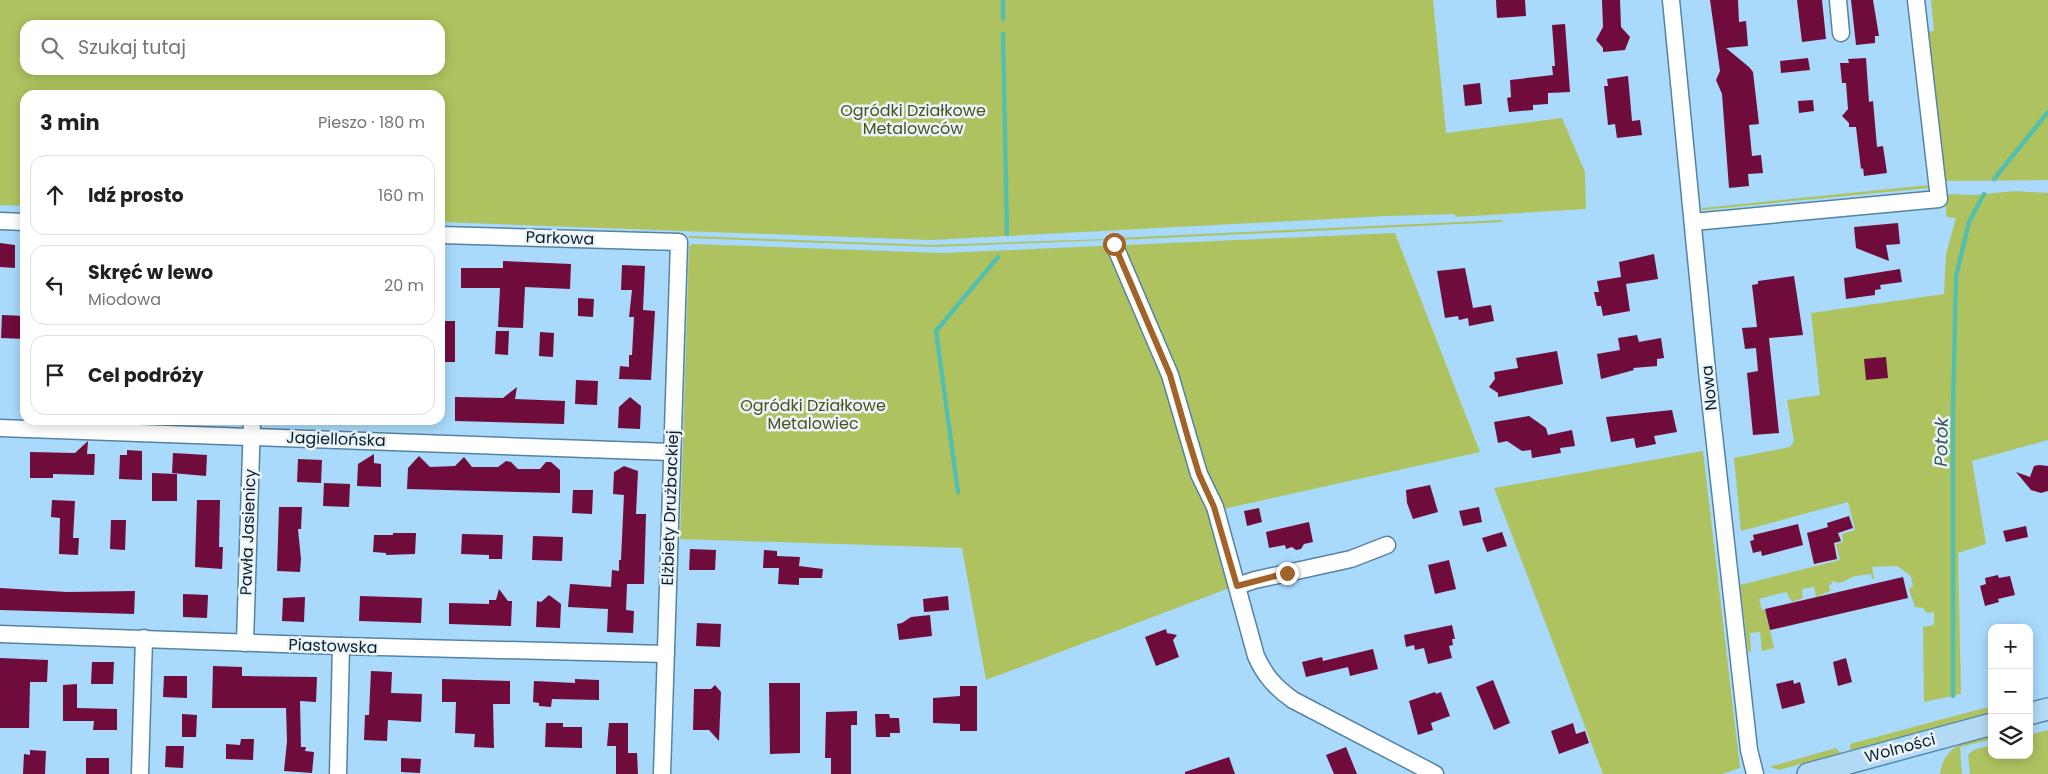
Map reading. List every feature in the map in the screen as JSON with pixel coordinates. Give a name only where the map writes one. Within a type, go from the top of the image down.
[{"type":"main road","points":[[2033,713],[2048,709]]},
{"type":"main road","name":"Wolności","points":[[1808,774],[1988,725]]},
{"type":"street","name":"Nowa","points":[[1671,0],[1739,664],[1749,750],[1755,774]]},
{"type":"street","points":[[1838,0],[1841,33]]},
{"type":"street","points":[[1693,222],[1939,199],[1916,0]]},
{"type":"street","points":[[0,221],[20,222]]},
{"type":"street","name":"Parkowa","points":[[445,235],[679,242]]},
{"type":"street","name":"Elżbiety Drużbackiej","points":[[662,774],[679,242]]},
{"type":"street","points":[[1114,244],[1170,375],[1199,474],[1214,507],[1256,656],[1263,670],[1274,687],[1293,700],[1435,774]]},
{"type":"street","name":"Jagiellońska","points":[[0,428],[251,428],[671,452]]},
{"type":"street","name":"Pawła Jasienicy","points":[[245,643],[251,428]]},
{"type":"street","points":[[1237,586],[1255,580],[1351,560],[1387,545]]},
{"type":"street","name":"Piastowska","points":[[0,634],[341,646],[666,654]]},
{"type":"street","points":[[140,774],[144,638]]},
{"type":"street","points":[[338,774],[341,646]]},
{"type":"green space","name":"Ogródki Działkowe Metalowców","points":[[0,0],[1433,0],[1446,133],[1562,118],[1585,172],[1586,209],[1455,217],[1455,214],[1387,216],[930,240],[445,222],[445,90],[20,90],[20,206],[0,205]]},
{"type":"green space","points":[[1931,0],[2048,0],[2048,180],[1943,181],[1926,32],[1934,31]]},
{"type":"green space","points":[[1930,185],[1928,188],[1702,210],[1702,208]]},
{"type":"green space","points":[[2016,191],[2048,193],[2048,440],[1972,461],[1986,544],[1958,553],[1961,694],[1924,702],[1923,627],[1934,625],[1934,612],[1927,613],[1923,608],[1915,607],[1909,589],[1913,586],[1911,576],[1897,566],[1872,567],[1874,579],[1872,579],[1871,574],[1855,576],[1840,583],[1831,581],[1832,584],[1829,585],[1830,591],[1816,597],[1814,587],[1802,589],[1803,598],[1792,602],[1786,592],[1759,599],[1762,610],[1765,609],[1774,648],[1762,651],[1760,632],[1750,633],[1751,653],[1748,651],[1740,585],[1840,560],[1836,544],[1843,542],[1842,534],[1855,530],[1848,502],[1741,531],[1734,458],[1790,447],[1794,441],[1787,400],[1820,395],[1811,313],[1944,294],[1946,254],[1956,218],[1947,217],[1944,194],[1974,195]]},
{"type":"green space","points":[[1502,220],[1502,222],[1118,240],[1117,238]]},
{"type":"green space","name":"Ogródki Działkowe Metalowiec","points":[[1395,233],[1480,452],[1223,509],[1232,587],[986,680],[962,548],[680,539],[689,247],[692,244],[942,253]]},
{"type":"green space","points":[[689,236],[933,245],[1107,240],[935,247],[689,238]]},
{"type":"green space","points":[[1703,451],[1740,768],[1722,774],[1603,774],[1494,488]]},
{"type":"green space","points":[[1988,707],[1988,715],[1850,750],[1850,744]]},
{"type":"green space","points":[[2048,730],[2048,774],[1970,774],[1968,755],[1973,750],[1988,746],[1988,759],[2033,759],[2033,734]]},
{"type":"green space","points":[[1988,735],[1988,740],[1960,747],[1962,774],[1940,774],[1946,756],[1958,746]]},
{"type":"green space","points":[[1836,748],[1840,753],[1779,770],[1769,767]]},
{"type":"building","points":[[1496,0],[1525,0],[1526,16],[1497,18]]},
{"type":"building","points":[[1602,0],[1620,0],[1621,27],[1630,37],[1625,50],[1603,52],[1603,48],[1596,40],[1603,27]]},
{"type":"building","points":[[1710,0],[1738,0],[1739,22],[1746,21],[1748,46],[1726,48],[1753,72],[1759,124],[1749,125],[1752,156],[1761,155],[1763,173],[1748,174],[1749,186],[1729,188],[1722,94],[1716,80],[1720,71]]},
{"type":"building","points":[[1797,0],[1822,0],[1826,39],[1802,42]]},
{"type":"building","points":[[1851,0],[1873,0],[1879,36],[1875,36],[1875,43],[1856,45]]},
{"type":"building","points":[[1565,24],[1570,92],[1548,93],[1548,104],[1533,105],[1533,110],[1509,112],[1507,98],[1511,97],[1510,80],[1553,75],[1552,66],[1555,66],[1552,25]]},
{"type":"building","points":[[1808,58],[1810,70],[1781,73],[1780,61]]},
{"type":"building","points":[[1866,58],[1869,102],[1873,101],[1877,147],[1883,146],[1887,173],[1864,176],[1863,168],[1861,169],[1856,127],[1849,127],[1849,123],[1842,116],[1848,109],[1846,83],[1842,83],[1840,63],[1849,63],[1848,59]]},
{"type":"building","points":[[1628,76],[1632,121],[1640,120],[1642,135],[1617,138],[1615,124],[1608,125],[1604,86],[1608,86],[1607,79]]},
{"type":"building","points":[[1480,83],[1482,104],[1465,106],[1463,85]]},
{"type":"building","points":[[1813,100],[1814,111],[1799,113],[1798,101]]},
{"type":"building","points":[[1898,223],[1900,244],[1886,245],[1889,261],[1856,248],[1854,227]]},
{"type":"building","points":[[0,243],[15,245],[15,268],[0,267]]},
{"type":"building","points":[[1654,254],[1658,279],[1626,284],[1630,311],[1603,316],[1601,306],[1597,306],[1594,292],[1599,292],[1597,281],[1621,277],[1619,262]]},
{"type":"building","points":[[503,261],[571,264],[570,289],[525,287],[523,328],[498,327],[500,288],[461,288],[461,268],[503,268]]},
{"type":"building","points":[[622,265],[645,266],[643,310],[655,311],[651,380],[619,379],[620,366],[629,367],[629,355],[632,355],[634,317],[629,317],[632,290],[621,290]]},
{"type":"building","points":[[1465,268],[1473,308],[1491,305],[1494,321],[1469,326],[1468,318],[1459,320],[1458,316],[1445,318],[1437,271]]},
{"type":"building","points":[[1900,269],[1902,282],[1880,285],[1881,289],[1875,290],[1875,295],[1846,299],[1844,278]]},
{"type":"building","points":[[1794,276],[1803,335],[1769,338],[1779,433],[1753,435],[1747,373],[1758,371],[1756,348],[1745,349],[1742,328],[1757,327],[1752,285],[1758,284],[1758,281]]},
{"type":"building","points":[[578,298],[594,299],[593,317],[578,316]]},
{"type":"building","points":[[2,315],[20,316],[20,339],[1,338]]},
{"type":"building","points":[[445,321],[455,321],[455,362],[445,362]]},
{"type":"building","points":[[496,331],[509,331],[508,355],[495,354]]},
{"type":"building","points":[[540,332],[554,333],[553,357],[539,356]]},
{"type":"building","points":[[1637,335],[1639,342],[1661,338],[1664,358],[1657,359],[1657,366],[1633,368],[1634,370],[1601,379],[1597,354],[1620,350],[1618,338]]},
{"type":"building","points":[[1557,351],[1563,384],[1498,397],[1498,393],[1489,387],[1495,379],[1494,372],[1518,368],[1516,358]]},
{"type":"building","points":[[1886,357],[1888,378],[1866,380],[1864,359]]},
{"type":"building","points":[[576,380],[598,381],[597,405],[575,404]]},
{"type":"building","points":[[517,387],[515,399],[565,401],[564,424],[455,421],[455,397],[503,398]]},
{"type":"building","points":[[630,397],[641,406],[640,429],[618,428],[619,407]]},
{"type":"building","points":[[1672,410],[1677,432],[1654,436],[1656,444],[1636,448],[1634,438],[1611,442],[1606,417]]},
{"type":"building","points":[[1529,416],[1546,428],[1548,435],[1572,430],[1575,446],[1560,448],[1561,453],[1532,458],[1531,450],[1522,451],[1507,441],[1498,443],[1494,422]]},
{"type":"building","points":[[88,441],[87,454],[95,454],[94,475],[53,474],[53,478],[30,478],[30,452],[75,453]]},
{"type":"building","points":[[127,450],[142,451],[142,480],[119,479],[120,455],[127,455]]},
{"type":"building","points":[[173,453],[207,455],[206,476],[172,473]]},
{"type":"building","points":[[374,454],[374,463],[381,464],[381,487],[357,486],[358,464]]},
{"type":"building","points":[[419,456],[430,467],[455,466],[464,457],[472,467],[498,467],[506,461],[511,462],[518,469],[540,469],[546,462],[551,462],[560,470],[560,493],[407,489],[408,468]]},
{"type":"building","points":[[298,459],[322,460],[321,483],[297,482]]},
{"type":"building","points":[[624,466],[638,471],[636,514],[646,514],[644,584],[627,584],[626,610],[634,611],[633,633],[607,632],[608,609],[568,607],[570,584],[611,587],[612,570],[619,571],[624,495],[613,494],[614,472]]},
{"type":"building","points":[[2034,466],[2048,466],[2048,491],[2041,493],[2031,490],[2016,472],[2030,477]]},
{"type":"building","points":[[152,473],[177,474],[177,501],[152,501]]},
{"type":"building","points":[[324,483],[350,484],[349,507],[323,506]]},
{"type":"building","points":[[1430,485],[1438,512],[1413,519],[1407,503],[1406,490]]},
{"type":"building","points":[[573,490],[593,490],[592,514],[572,513]]},
{"type":"building","points":[[52,500],[75,501],[73,538],[79,538],[78,555],[59,554],[60,518],[51,517]]},
{"type":"building","points":[[197,500],[220,500],[219,547],[223,547],[222,569],[195,567]]},
{"type":"building","points":[[279,507],[302,507],[301,529],[298,529],[301,559],[300,572],[277,571]]},
{"type":"building","points":[[1479,507],[1482,522],[1463,526],[1459,511]]},
{"type":"building","points":[[1259,508],[1262,522],[1247,526],[1244,511]]},
{"type":"building","points":[[1849,516],[1853,528],[1838,533],[1841,541],[1834,543],[1837,559],[1814,564],[1807,533],[1828,527],[1827,523]]},
{"type":"building","points":[[111,520],[126,520],[125,550],[110,549]]},
{"type":"building","points":[[1309,522],[1313,542],[1304,544],[1301,549],[1296,550],[1292,547],[1286,549],[1285,545],[1269,548],[1266,532]]},
{"type":"building","points":[[1798,524],[1803,545],[1762,556],[1761,551],[1753,553],[1750,541],[1754,540],[1753,535]]},
{"type":"building","points":[[2026,526],[2028,537],[2006,542],[2003,531]]},
{"type":"building","points":[[1502,532],[1507,546],[1487,552],[1482,538]]},
{"type":"building","points":[[393,533],[416,533],[415,554],[386,555],[386,553],[373,552],[374,535],[393,535]]},
{"type":"building","points":[[462,534],[503,535],[502,559],[489,559],[489,555],[461,554]]},
{"type":"building","points":[[533,536],[563,537],[562,561],[532,560]]},
{"type":"building","points":[[690,549],[716,550],[715,570],[689,570]]},
{"type":"building","points":[[764,550],[777,551],[777,556],[800,557],[799,566],[823,569],[822,578],[799,578],[799,585],[778,584],[779,568],[763,568]]},
{"type":"building","points":[[1449,560],[1456,589],[1435,594],[1428,565]]},
{"type":"building","points":[[1998,575],[1999,578],[2010,576],[2015,595],[1998,599],[1999,602],[1985,606],[1980,586],[1986,584],[1985,578]]},
{"type":"building","points":[[1903,577],[1908,598],[1770,630],[1765,609]]},
{"type":"building","points":[[0,588],[67,592],[135,591],[134,614],[0,610]]},
{"type":"building","points":[[499,589],[508,601],[512,601],[511,626],[449,624],[449,603],[489,604],[489,600],[496,600]]},
{"type":"building","points":[[183,594],[208,595],[207,618],[183,617]]},
{"type":"building","points":[[549,595],[561,604],[560,628],[536,627],[537,601],[541,602]]},
{"type":"building","points":[[360,596],[422,598],[421,623],[359,621]]},
{"type":"building","points":[[948,596],[949,610],[924,612],[923,599]]},
{"type":"building","points":[[305,597],[304,622],[282,621],[283,598]]},
{"type":"building","points":[[930,615],[932,636],[899,640],[897,624],[911,617]]},
{"type":"building","points":[[697,623],[721,624],[720,647],[696,646]]},
{"type":"building","points":[[1452,625],[1455,639],[1452,639],[1453,645],[1449,646],[1452,658],[1428,664],[1424,648],[1415,650],[1414,645],[1406,647],[1404,635]]},
{"type":"building","points":[[1166,629],[1167,633],[1177,635],[1173,640],[1179,657],[1156,666],[1145,637]]},
{"type":"building","points":[[1373,649],[1378,669],[1350,676],[1348,667],[1306,677],[1302,662],[1322,657],[1323,661]]},
{"type":"building","points":[[0,658],[48,660],[47,682],[30,682],[29,728],[0,728]]},
{"type":"building","points":[[1846,658],[1852,682],[1838,686],[1833,662]]},
{"type":"building","points":[[92,662],[114,662],[113,684],[91,684]]},
{"type":"building","points":[[213,666],[242,667],[242,676],[317,677],[316,702],[300,701],[301,747],[306,747],[305,751],[314,752],[312,773],[284,771],[287,741],[286,708],[212,708]]},
{"type":"building","points":[[371,671],[392,672],[391,693],[422,694],[421,722],[388,720],[387,741],[364,740],[365,715],[369,715]]},
{"type":"building","points":[[164,676],[187,676],[187,698],[163,697]]},
{"type":"building","points":[[442,679],[510,681],[510,704],[493,704],[494,748],[474,747],[475,734],[455,733],[456,702],[442,702]]},
{"type":"building","points":[[575,679],[599,680],[599,700],[552,699],[551,707],[539,706],[539,703],[533,702],[534,681],[575,683]]},
{"type":"building","points":[[1493,680],[1510,723],[1494,730],[1476,687]]},
{"type":"building","points":[[1793,680],[1794,684],[1800,682],[1805,703],[1782,709],[1776,684]]},
{"type":"building","points":[[769,683],[800,683],[800,753],[770,754]]},
{"type":"building","points":[[77,684],[77,708],[117,709],[117,730],[93,730],[94,721],[63,721],[63,685]]},
{"type":"building","points":[[715,685],[721,692],[719,741],[709,730],[693,730],[694,689],[711,689]]},
{"type":"building","points":[[960,686],[977,686],[977,731],[960,731],[960,724],[933,723],[933,698],[960,696]]},
{"type":"building","points":[[1435,692],[1436,694],[1441,692],[1450,716],[1431,723],[1433,730],[1418,735],[1409,701]]},
{"type":"building","points":[[857,711],[857,725],[851,725],[851,774],[831,774],[831,758],[825,758],[826,712]]},
{"type":"building","points":[[182,714],[197,715],[196,737],[182,737]]},
{"type":"building","points":[[875,714],[889,714],[890,718],[899,718],[900,733],[890,733],[890,737],[876,737]]},
{"type":"building","points":[[546,723],[563,723],[563,727],[582,727],[582,748],[545,747]]},
{"type":"building","points":[[609,723],[628,723],[628,753],[637,753],[638,774],[616,774],[616,746],[607,746]]},
{"type":"building","points":[[1573,723],[1576,734],[1585,731],[1589,743],[1559,754],[1551,731]]},
{"type":"building","points":[[241,739],[254,739],[253,760],[226,759],[226,744],[240,745]]},
{"type":"building","points":[[166,746],[184,746],[183,768],[165,767]]},
{"type":"building","points":[[1346,747],[1357,774],[1334,774],[1326,755]]},
{"type":"building","points":[[30,750],[46,751],[45,774],[23,774],[24,754],[30,755]]},
{"type":"building","points":[[1229,757],[1235,774],[1185,774],[1185,772]]},
{"type":"building","points":[[86,758],[109,758],[109,774],[86,774]]},
{"type":"building","points":[[401,758],[421,759],[420,773],[401,772]]},
{"type":"waterway","points":[[1003,0],[1003,19]]},
{"type":"waterway","points":[[1003,34],[1007,234]]},
{"type":"waterway","name":"Potok","points":[[1994,179],[2048,112]]},
{"type":"waterway","name":"Potok","points":[[1953,696],[1953,408],[1956,276],[1969,222],[1984,194]]},
{"type":"waterway","points":[[958,492],[936,331],[998,257]]},
{"type":"route","points":[[1114,244],[1170,375],[1199,474],[1214,507],[1237,586],[1287,573]]}]
